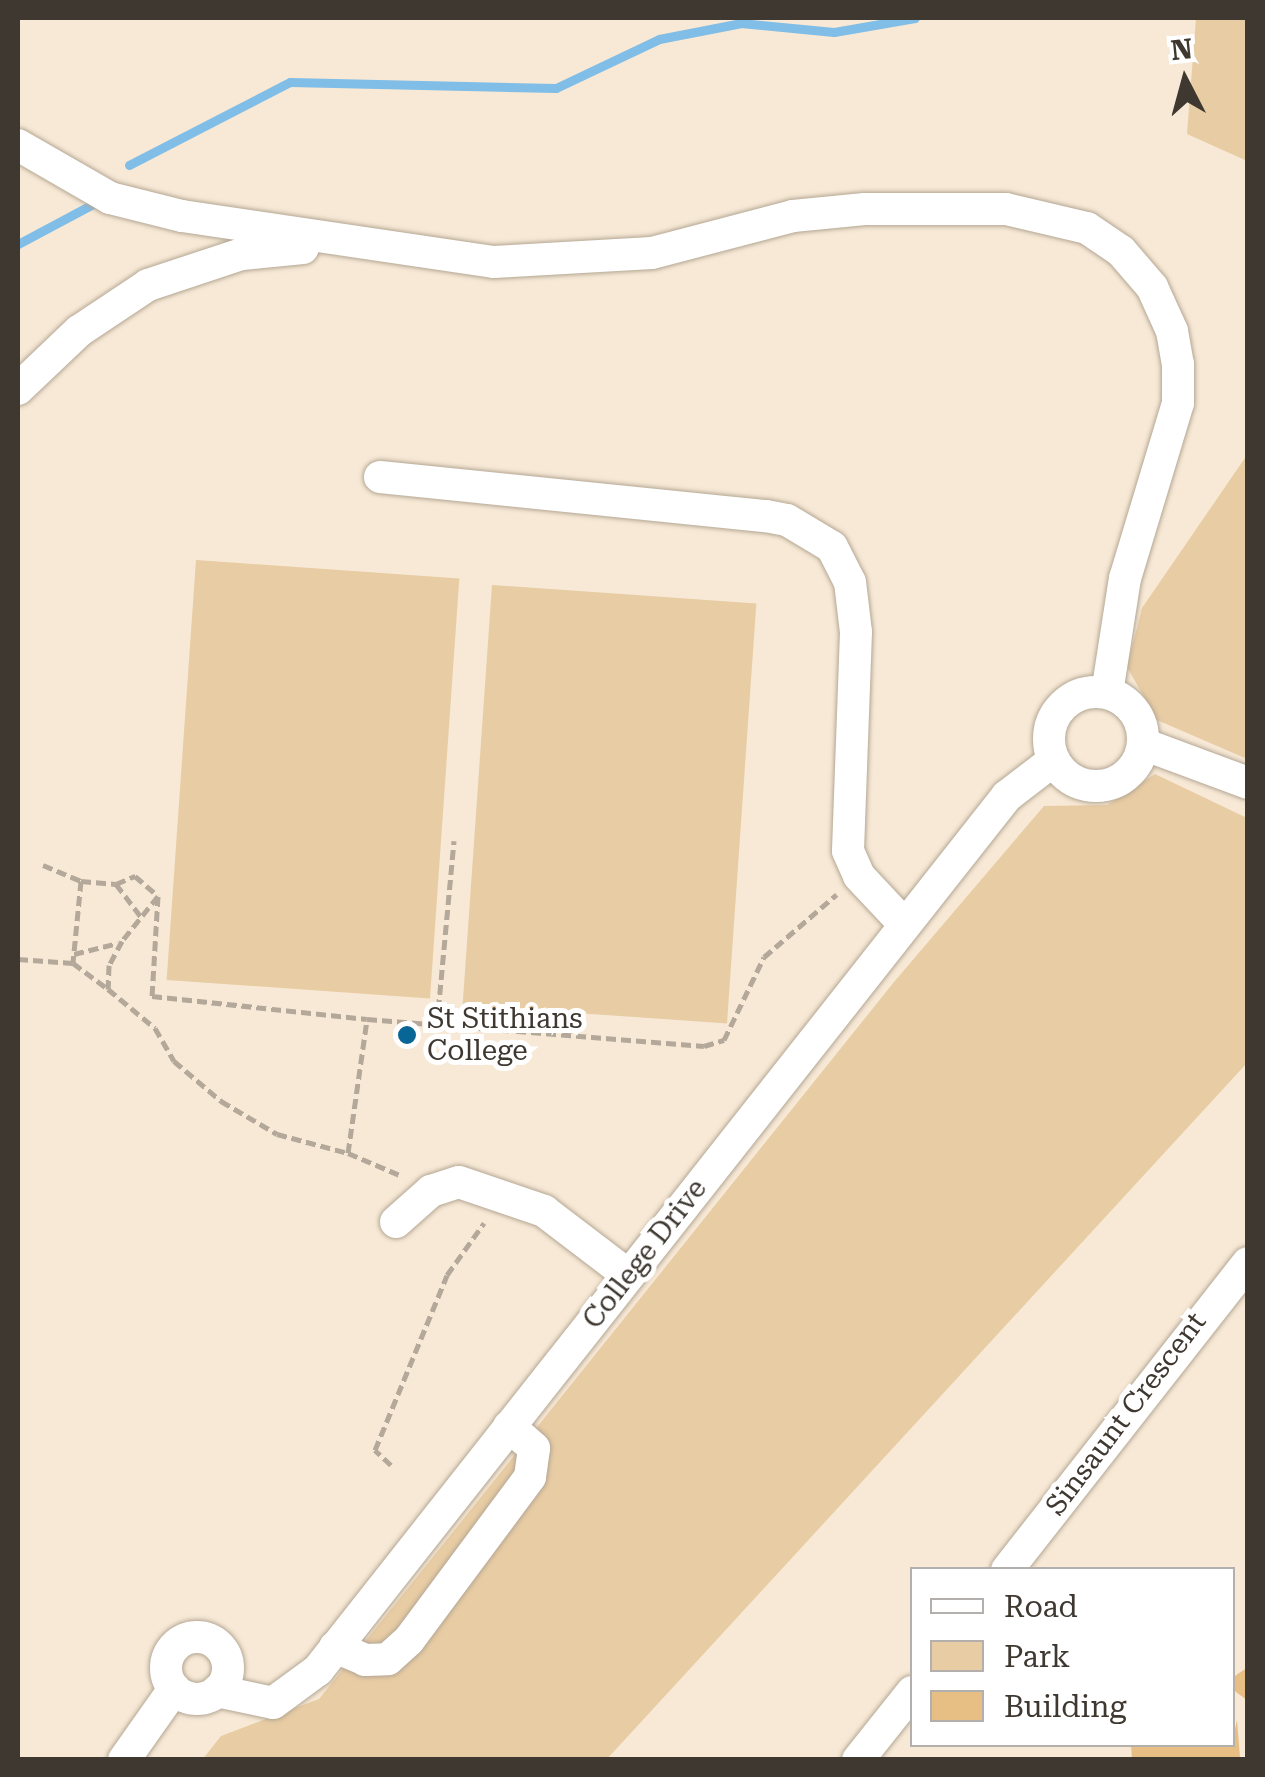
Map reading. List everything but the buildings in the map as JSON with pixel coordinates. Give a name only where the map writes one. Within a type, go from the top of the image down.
[{"type":"street","points":[[18,144],[110,198],[338,244],[548,263],[652,253],[793,216],[865,208],[1006,209],[1087,228],[1121,251],[1152,287],[1172,331],[1178,364],[1178,403],[1126,578],[1107,694]]},
{"type":"street","points":[[18,389],[106,310],[166,278],[242,254],[338,244]]},
{"type":"street","points":[[380,477],[766,516],[787,520],[832,547],[850,582],[856,632],[848,851],[859,876],[905,925]]},
{"type":"street","points":[[1107,694],[1136,713],[1143,744],[1131,771],[1105,785],[1075,781],[1054,760],[1050,730],[1055,715],[1080,695],[1107,694]]},
{"type":"street","points":[[1143,744],[1248,783]]},
{"type":"street","name":"College Drive","points":[[174,1689],[195,1699],[218,1692],[273,1704],[301,1688],[1007,796],[1054,760]]},
{"type":"street","points":[[396,1222],[431,1191],[460,1182],[544,1211],[628,1276]]},
{"type":"street","name":"Sinsaunt Crescent","points":[[1009,1567],[1248,1263]]},
{"type":"street","points":[[335,1647],[366,1660],[388,1659],[408,1640],[530,1477],[534,1448],[509,1426]]},
{"type":"street","points":[[124,1760],[174,1689],[169,1654],[199,1637],[226,1658],[218,1692]]},
{"type":"street","points":[[858,1760],[910,1695]]},
{"type":"path","points":[[437,1024],[454,841]]},
{"type":"path","points":[[43,865],[81,881],[116,884],[135,876],[158,896]]},
{"type":"path","points":[[158,896],[152,996],[368,1019],[704,1046],[724,1040],[764,957],[859,876]]},
{"type":"path","points":[[73,963],[81,881]]},
{"type":"path","points":[[116,884],[142,918]]},
{"type":"path","points":[[108,990],[109,966],[122,941],[158,896]]},
{"type":"path","points":[[74,954],[92,954],[122,941]]},
{"type":"path","points":[[18,959],[73,963],[155,1028],[174,1061],[221,1100],[277,1134],[348,1153],[431,1191]]},
{"type":"path","points":[[348,1153],[368,1019]]},
{"type":"path","points":[[390,1464],[375,1450],[447,1274],[503,1196]]},
{"type":"green space","points":[[1196,18],[1247,18],[1247,161],[1187,134]]},
{"type":"green space","points":[[1247,455],[1247,759],[1157,720],[1127,667],[1142,608]]},
{"type":"green space","points":[[196,560],[459,578],[430,998],[167,980]]},
{"type":"green space","points":[[492,585],[756,603],[727,1023],[463,1005]]},
{"type":"green space","points":[[1155,774],[1247,818],[1247,1063],[607,1759],[202,1760],[221,1736],[319,1699],[894,982],[1044,806],[1107,805]]},
{"type":"waterway","points":[[129,165],[290,82],[556,88],[659,39],[741,23],[834,32],[915,18]]},
{"type":"waterway","points":[[18,244],[93,204]]},
{"type":"place","name":"St Stithians College","points":[[407,1035]]}]
